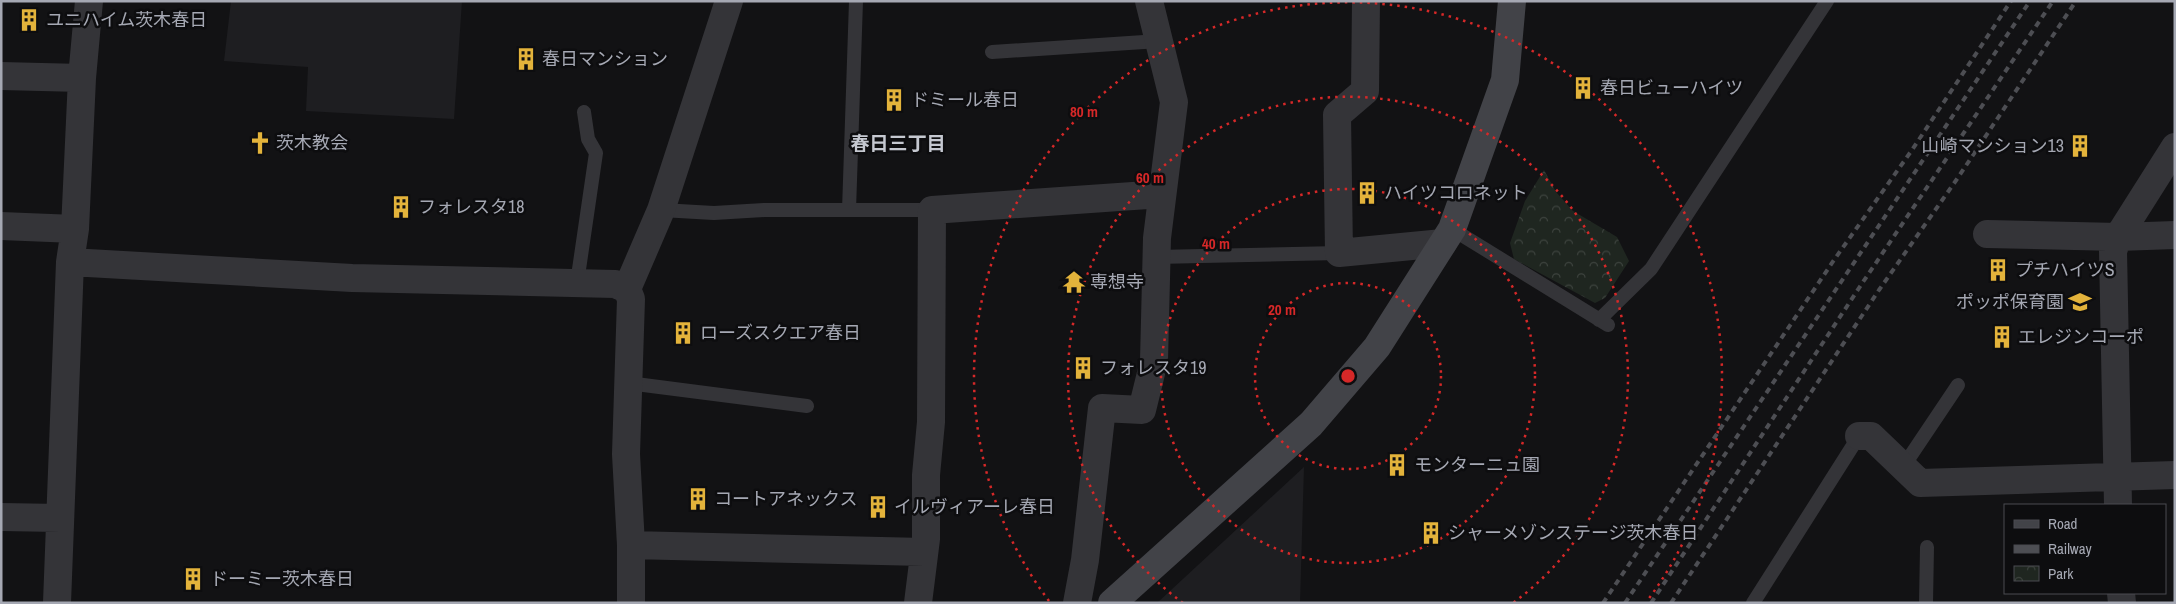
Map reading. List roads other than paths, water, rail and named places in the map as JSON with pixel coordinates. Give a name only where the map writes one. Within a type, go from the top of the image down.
[{"type":"street","points":[[57,603],[70,262],[75,229],[82,78],[89,1]]},
{"type":"street","points":[[631,603],[631,545],[626,454],[631,299],[627,289],[661,210],[729,1]]},
{"type":"street","points":[[1077,603],[1085,560],[1102,408],[1142,410],[1154,361],[1156,257],[1174,102],[1160,41],[1148,1]]},
{"type":"street","points":[[1366,1],[1365,91],[1337,115],[1339,253],[1447,236]]},
{"type":"street","points":[[1112,603],[1311,424],[1377,347],[1447,236],[1504,80],[1512,1]]},
{"type":"street","points":[[1,76],[82,78]]},
{"type":"street","points":[[2118,504],[2113,251],[2118,237],[2175,147]]},
{"type":"street","points":[[918,603],[924,552],[926,475],[931,422],[932,210],[1162,194]]},
{"type":"street","points":[[1,226],[75,229]]},
{"type":"street","points":[[1987,234],[2118,237],[2175,235]]},
{"type":"street","points":[[70,262],[352,278],[615,284],[627,289]]},
{"type":"street","points":[[1859,436],[1870,436],[1920,484],[2175,475]]},
{"type":"street","points":[[1,517],[60,518]]},
{"type":"street","points":[[631,545],[924,552]]},
{"type":"lane","points":[[850,210],[856,1]]},
{"type":"lane","points":[[1447,236],[1604,322],[1651,269],[1827,1]]},
{"type":"lane","points":[[992,52],[1160,41]]},
{"type":"lane","points":[[577,283],[596,153],[588,139],[584,112]]},
{"type":"lane","points":[[661,210],[714,213],[764,210],[932,210]]},
{"type":"lane","points":[[1156,257],[1339,253]]},
{"type":"lane","points":[[628,383],[807,406]]},
{"type":"lane","points":[[1904,467],[1958,386]]},
{"type":"lane","points":[[1753,603],[1859,436]]},
{"type":"lane","points":[[1926,603],[1927,547]]},
{"type":"railway","points":[[1603,603],[1834,260],[1912,150],[2011,1]]},
{"type":"railway","points":[[1625,603],[2030,1]]},
{"type":"railway","points":[[1651,603],[1863,282],[2053,1]]},
{"type":"railway","points":[[1671,603],[1879,290],[1957,179],[2076,1]]},
{"type":"place","name":"ユニハイム茨木春日","points":[[29,20]]},
{"type":"place","name":"春日マンション","points":[[526,59]]},
{"type":"place","name":"春日ビューハイツ","points":[[1583,88]]},
{"type":"place","name":"ドミール春日","points":[[894,100]]},
{"type":"place","name":"茨木教会","points":[[260,143]]},
{"type":"place","name":"山崎マンション13","points":[[2080,146]]},
{"type":"place","name":"ハイツコロネット","points":[[1367,193]]},
{"type":"place","name":"フォレスタ18","points":[[401,207]]},
{"type":"place","name":"プチハイツS","points":[[1998,270]]},
{"type":"place","name":"専想寺","points":[[1074,282]]},
{"type":"place","name":"ポッポ保育園","points":[[2080,302]]},
{"type":"place","name":"ローズスクエア春日","points":[[683,333]]},
{"type":"place","name":"エレジンコーポ","points":[[2002,337]]},
{"type":"place","name":"フォレスタ19","points":[[1083,368]]},
{"type":"place","name":"モンターニュ園","points":[[1397,465]]},
{"type":"place","name":"コートアネックス","points":[[698,499]]},
{"type":"place","name":"イルヴィアーレ春日","points":[[878,507]]},
{"type":"place","name":"シャーメゾンステージ茨木春日","points":[[1431,533]]},
{"type":"place","name":"ドーミー茨木春日","points":[[193,579]]},
{"type":"district","name":"春日三丁目","points":[[898,143]]}]
